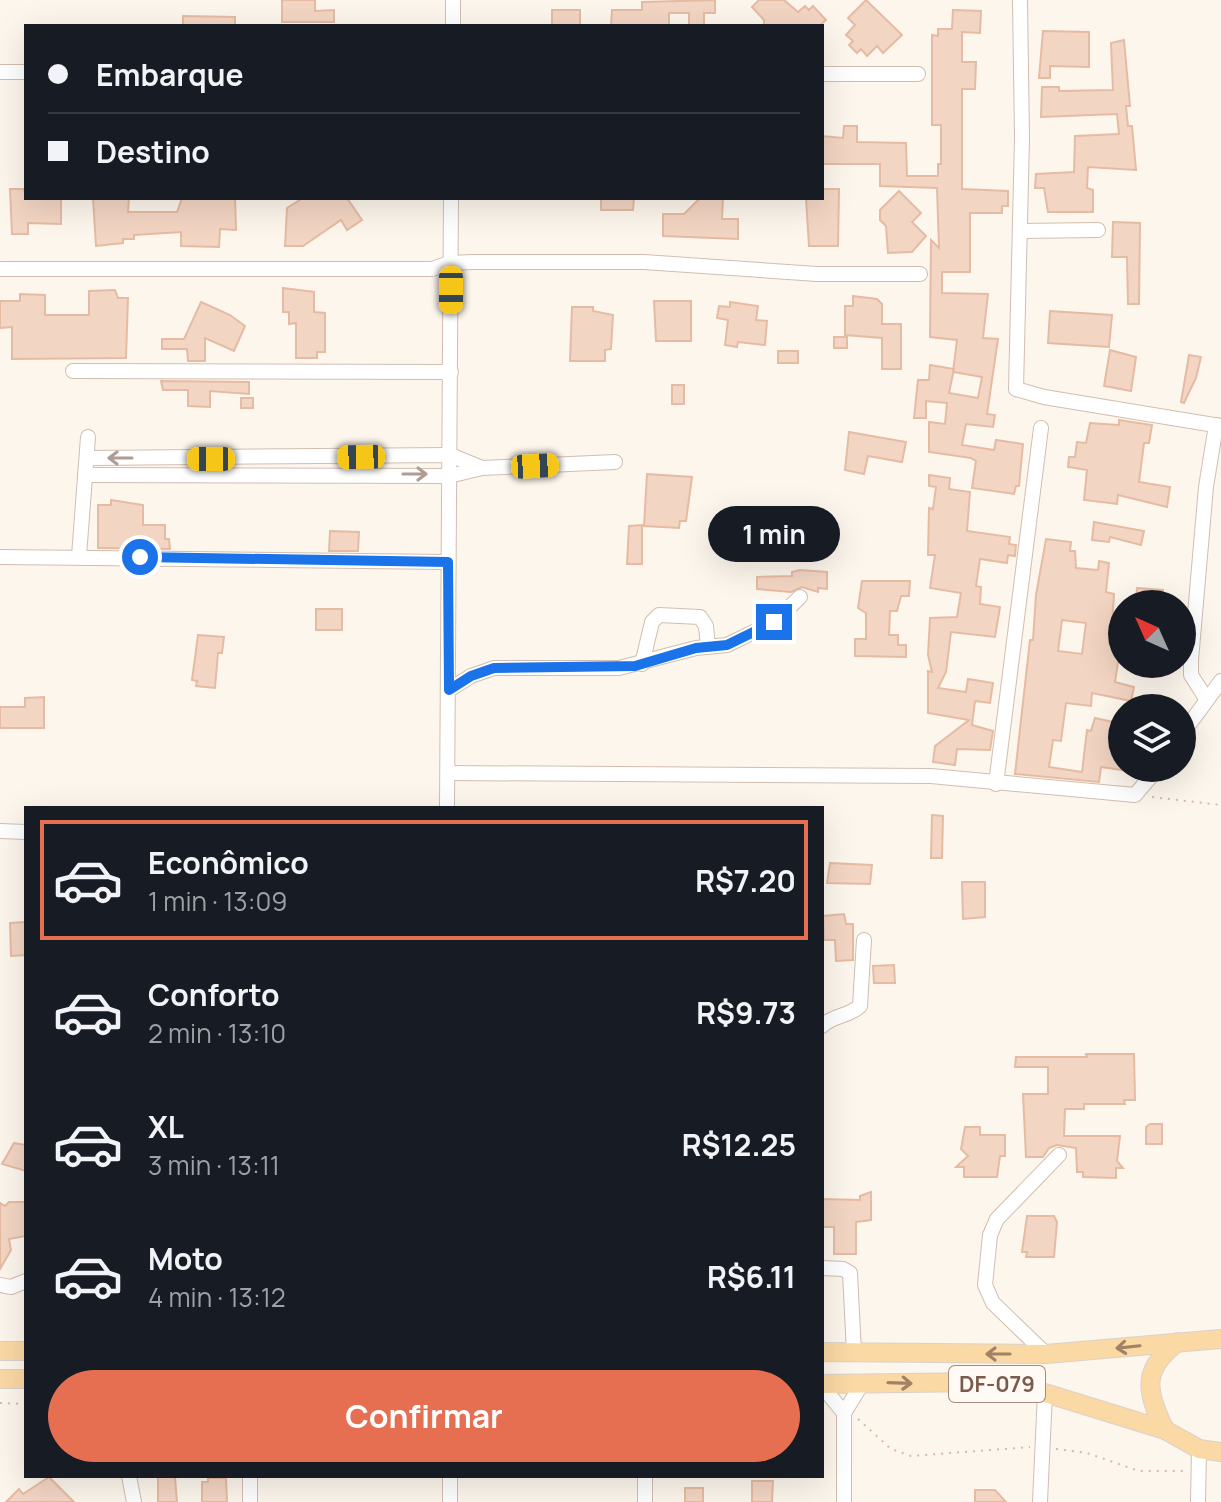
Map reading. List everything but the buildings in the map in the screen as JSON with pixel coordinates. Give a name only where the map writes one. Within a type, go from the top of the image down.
[{"type":"main road","name":"DF-079","points":[[824,1352],[1046,1354],[1221,1339]]},
{"type":"main road","points":[[1165,1430],[1151,1398],[1152,1370],[1160,1355],[1181,1341]]},
{"type":"main road","points":[[0,1351],[24,1351]]},
{"type":"main road","points":[[0,1379],[24,1379]]},
{"type":"main road","name":"DF-079","points":[[824,1385],[984,1382],[1045,1393],[1165,1430],[1199,1449],[1221,1452]]},
{"type":"street","points":[[453,0],[453,24]]},
{"type":"street","points":[[1020,0],[1017,391],[1219,425],[1206,487],[1191,660],[1191,675],[1207,700]]},
{"type":"street","points":[[0,72],[24,72]]},
{"type":"street","points":[[824,74],[918,74]]},
{"type":"street","points":[[447,806],[451,200]]},
{"type":"street","points":[[1020,231],[1098,230]]},
{"type":"street","points":[[2,269],[432,269],[450,263],[644,262],[817,274],[920,274]]},
{"type":"street","points":[[73,371],[451,372]]},
{"type":"street","points":[[996,784],[1041,428]]},
{"type":"street","points":[[79,556],[88,437]]},
{"type":"street","points":[[88,458],[301,459],[450,455],[482,468]]},
{"type":"street","points":[[234,458],[234,474]]},
{"type":"street","points":[[163,475],[164,459]]},
{"type":"street","points":[[301,459],[301,474]]},
{"type":"street","points":[[85,475],[449,476],[482,468],[615,462]]},
{"type":"street","points":[[0,557],[448,562]]},
{"type":"street","points":[[449,690],[471,676],[494,668],[619,668],[727,645],[761,630],[800,597]]},
{"type":"street","points":[[642,664],[652,622],[659,615],[700,617],[706,626],[708,647]]},
{"type":"street","points":[[1196,715],[1221,681]]},
{"type":"street","points":[[448,773],[920,776],[1135,795],[1146,782]]},
{"type":"street","points":[[0,831],[24,832]]},
{"type":"street","points":[[824,1024],[830,1018],[848,1015],[860,1006],[864,940]]},
{"type":"street","points":[[1046,1354],[993,1303],[985,1285],[990,1235],[997,1219],[1059,1155]]},
{"type":"street","points":[[824,1268],[843,1269],[850,1273],[854,1353]]},
{"type":"street","points":[[0,1285],[11,1287],[24,1282]]},
{"type":"street","points":[[844,1502],[844,1413],[863,1382]]},
{"type":"street","points":[[824,1388],[844,1413]]},
{"type":"street","points":[[1040,1502],[1045,1393]]},
{"type":"street","points":[[1198,1502],[1199,1449]]},
{"type":"street","points":[[129,1478],[134,1502]]},
{"type":"street","points":[[250,1478],[250,1502]]},
{"type":"street","points":[[450,1478],[450,1502]]},
{"type":"street","points":[[645,1478],[645,1502]]},
{"type":"path","points":[[1135,795],[1221,805]]},
{"type":"path","points":[[0,1403],[24,1404]]},
{"type":"path","points":[[844,1413],[866,1423],[891,1449],[911,1456],[1041,1446],[1087,1453],[1139,1471],[1198,1470]]},
{"type":"route","points":[[140,557],[448,562],[449,690],[471,676],[494,668],[635,666],[696,648],[727,645],[774,622]]}]
